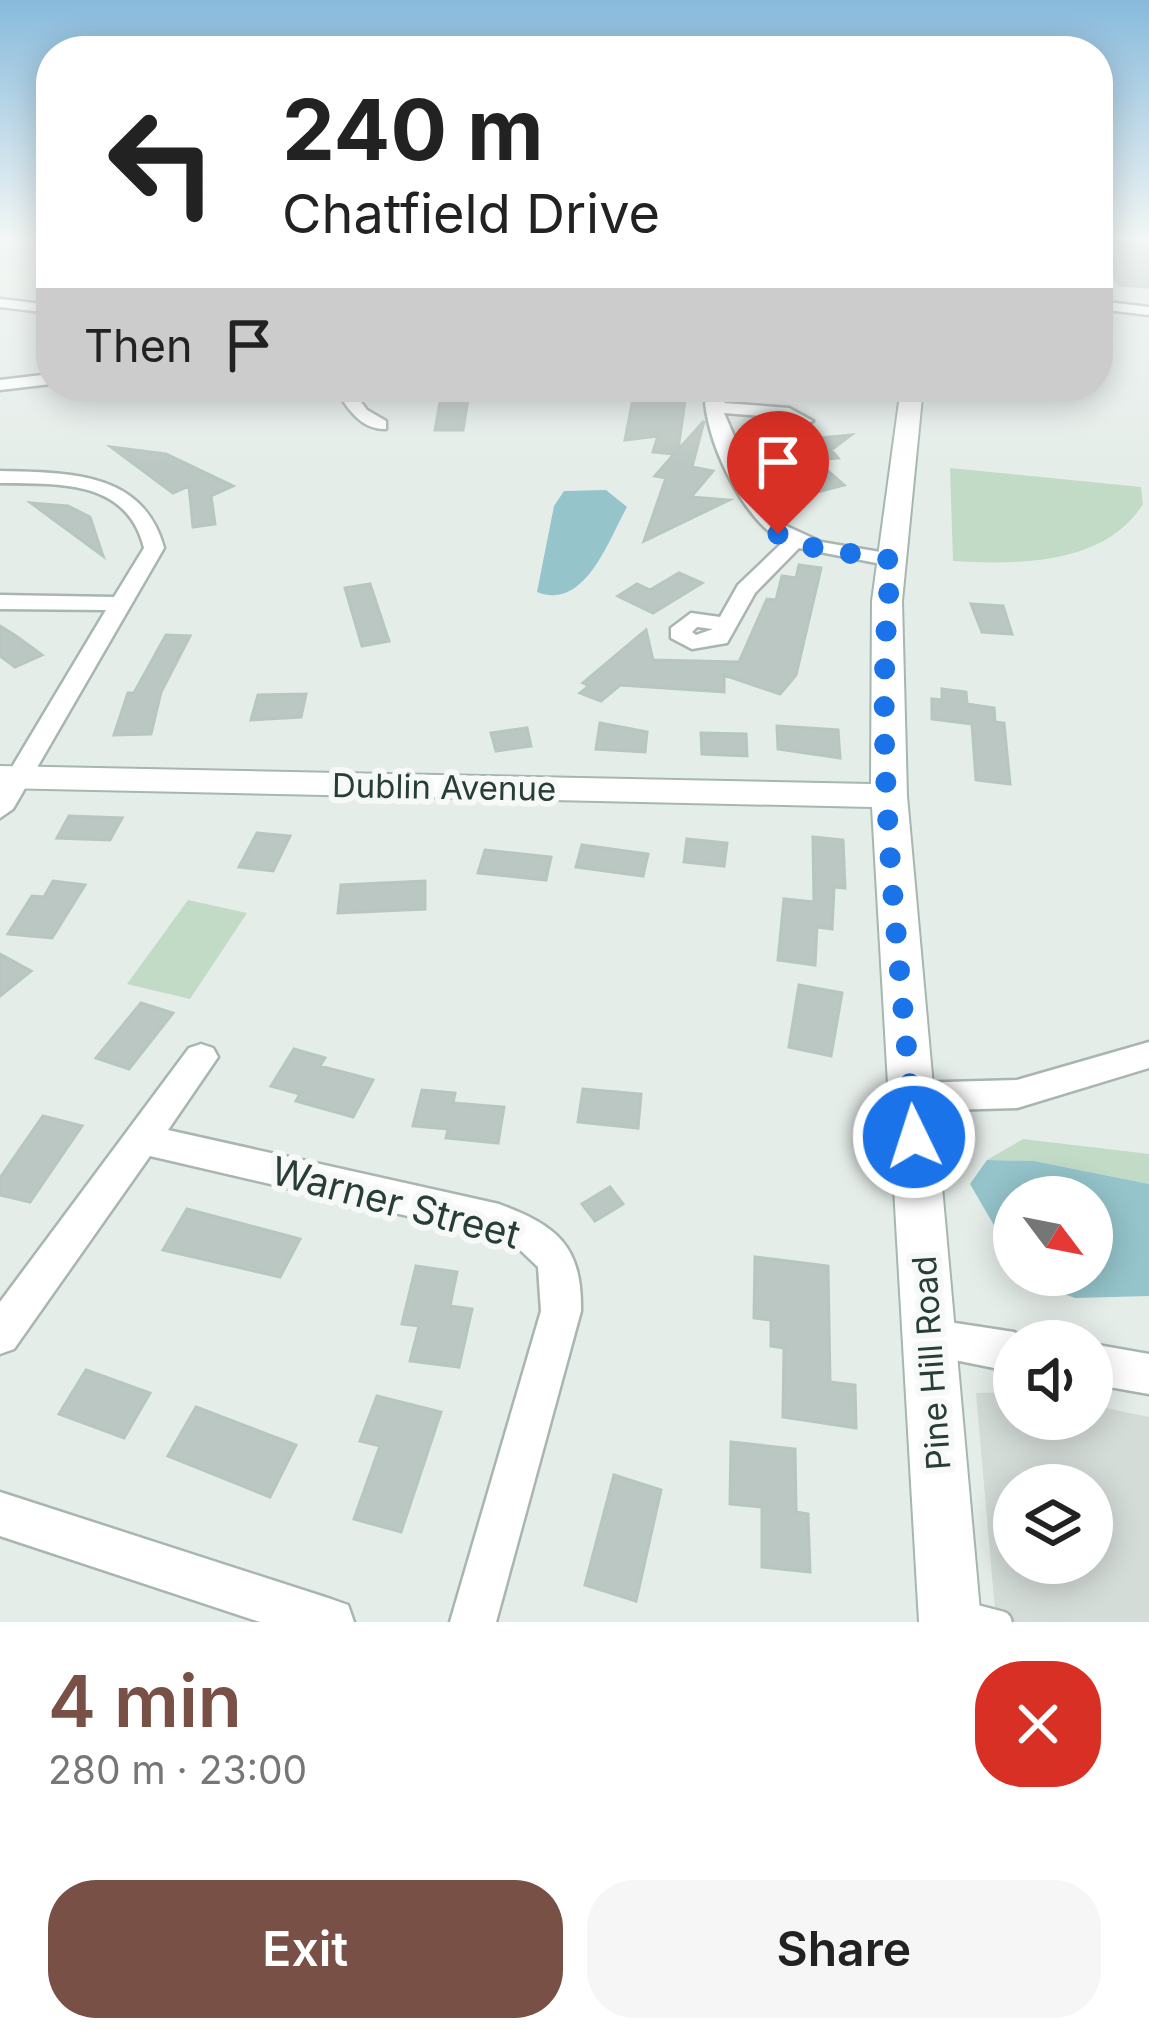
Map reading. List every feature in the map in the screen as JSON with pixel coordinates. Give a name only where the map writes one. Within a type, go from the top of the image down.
[{"type":"street","points":[[0,386],[36,382]]},
{"type":"street","points":[[352,402],[361,414],[380,425]]},
{"type":"street","points":[[713,407],[717,402]]},
{"type":"street","name":"Pine Hill Road","points":[[911,402],[885,645],[889,796],[950,1615]]},
{"type":"street","points":[[713,407],[771,412]]},
{"type":"street","points":[[713,407],[763,520],[793,543],[892,560]]},
{"type":"street","points":[[0,477],[87,484],[138,508],[152,528],[154,548],[9,777],[0,809]]},
{"type":"street","points":[[728,624],[746,590],[793,543]]},
{"type":"street","points":[[0,602],[121,604]]},
{"type":"street","name":"Dublin Avenue","points":[[9,777],[889,796]]},
{"type":"street","points":[[911,1097],[1017,1094],[1149,1055]]},
{"type":"street","points":[[0,1335],[201,1057]]},
{"type":"street","name":"Warner Street","points":[[142,1139],[499,1221],[522,1229],[554,1256],[563,1280],[561,1311],[473,1622]]},
{"type":"street","points":[[929,1338],[993,1349]]},
{"type":"street","points":[[1113,1368],[1149,1374]]},
{"type":"street","points":[[0,1514],[331,1622]]},
{"type":"lane","points":[[950,1615],[1001,1622]]},
{"type":"shaded area","points":[[976,1393],[993,1393],[993,1440],[1113,1440],[1113,1409],[1149,1417],[1149,1622],[996,1622]]},
{"type":"green space","points":[[950,468],[1141,487],[1143,504],[1127,524],[1083,550],[1031,561],[953,561]]},
{"type":"green space","points":[[188,900],[247,913],[190,999],[127,984]]},
{"type":"green space","points":[[1023,1139],[1149,1154],[1149,1184],[1034,1161],[987,1160]]},
{"type":"water","points":[[606,490],[627,507],[593,569],[569,592],[537,592],[554,506],[564,491]]},
{"type":"water","points":[[987,1160],[1034,1161],[1109,1176],[993,1176],[993,1224],[970,1184]]},
{"type":"water","points":[[1113,1177],[1149,1184],[1149,1296],[1075,1298],[1070,1296],[1113,1296]]},
{"type":"building","points":[[440,402],[468,402],[463,430],[435,430]]},
{"type":"building","points":[[632,402],[685,402],[678,450],[704,421],[692,467],[713,471],[691,497],[729,500],[644,541],[666,478],[655,476],[674,454],[653,452],[658,436],[625,440]]},
{"type":"building","points":[[770,431],[779,442],[851,435],[831,450],[838,458],[815,460],[844,485],[809,494],[792,478],[778,479],[748,434]]},
{"type":"building","points":[[111,447],[166,454],[233,486],[211,496],[215,524],[193,527],[189,486],[173,493]]},
{"type":"building","points":[[31,503],[68,506],[90,517],[103,556]]},
{"type":"building","points":[[799,565],[821,568],[796,675],[780,694],[724,675],[724,692],[620,685],[601,701],[580,693],[589,686],[583,683],[646,630],[653,660],[739,662],[767,599],[776,600],[782,576],[796,578]]},
{"type":"building","points":[[679,573],[702,583],[653,613],[618,596],[637,584],[650,590]]},
{"type":"building","points":[[370,584],[389,641],[362,646],[345,588]]},
{"type":"building","points":[[971,604],[1003,606],[1012,634],[982,632]]},
{"type":"building","points":[[0,626],[42,655],[15,667],[0,656]]},
{"type":"building","points":[[166,635],[190,636],[161,692],[151,734],[114,735],[128,693],[134,693]]},
{"type":"building","points":[[942,689],[966,692],[967,704],[994,708],[995,722],[1004,723],[1010,784],[976,780],[972,724],[932,719],[932,699],[942,700]]},
{"type":"building","points":[[306,694],[301,717],[251,720],[258,695]]},
{"type":"building","points":[[600,723],[647,732],[645,752],[596,749]]},
{"type":"building","points":[[777,726],[838,730],[840,758],[778,749]]},
{"type":"building","points":[[527,728],[531,746],[496,751],[491,733]]},
{"type":"building","points":[[701,733],[746,734],[747,756],[702,754]]},
{"type":"building","points":[[69,816],[122,818],[110,840],[57,838]]},
{"type":"building","points":[[257,833],[290,836],[273,871],[239,867]]},
{"type":"building","points":[[813,837],[843,840],[845,888],[834,887],[832,929],[817,927],[815,965],[778,960],[784,899],[814,902]]},
{"type":"building","points":[[687,839],[727,843],[724,866],[684,862]]},
{"type":"building","points":[[582,845],[648,854],[643,876],[576,867]]},
{"type":"building","points":[[485,850],[551,857],[546,880],[478,873]]},
{"type":"building","points":[[53,881],[85,885],[52,938],[8,934],[32,896],[44,897]]},
{"type":"building","points":[[425,881],[425,909],[338,913],[341,885]]},
{"type":"building","points":[[0,954],[31,971],[0,996]]},
{"type":"building","points":[[799,985],[842,993],[831,1056],[789,1047]]},
{"type":"building","points":[[141,1003],[173,1013],[129,1069],[96,1058]]},
{"type":"building","points":[[294,1049],[325,1058],[320,1066],[373,1080],[353,1117],[296,1101],[300,1094],[271,1086]]},
{"type":"building","points":[[583,1089],[641,1094],[638,1128],[578,1122]]},
{"type":"building","points":[[422,1090],[455,1093],[453,1103],[504,1107],[498,1143],[446,1138],[448,1129],[413,1126]]},
{"type":"building","points":[[43,1116],[82,1126],[30,1202],[0,1195],[0,1178]]},
{"type":"building","points":[[610,1187],[623,1204],[595,1221],[582,1204]]},
{"type":"building","points":[[187,1209],[300,1239],[280,1277],[163,1250]]},
{"type":"building","points":[[755,1257],[828,1266],[830,1382],[855,1385],[856,1428],[783,1417],[784,1348],[771,1346],[771,1320],[754,1318]]},
{"type":"building","points":[[416,1266],[457,1272],[450,1306],[472,1309],[459,1367],[410,1361],[419,1326],[402,1324]]},
{"type":"building","points":[[86,1370],[150,1393],[124,1438],[59,1414]]},
{"type":"building","points":[[377,1396],[441,1412],[401,1532],[354,1519],[380,1446],[360,1441]]},
{"type":"building","points":[[196,1407],[296,1445],[270,1497],[168,1456]]},
{"type":"building","points":[[731,1442],[795,1449],[796,1512],[808,1514],[810,1572],[762,1567],[762,1507],[730,1504]]},
{"type":"building","points":[[614,1475],[661,1490],[636,1601],[585,1585]]},
{"type":"route","points":[[778,534],[804,546],[892,560],[885,645],[889,796],[914,1137]]}]
